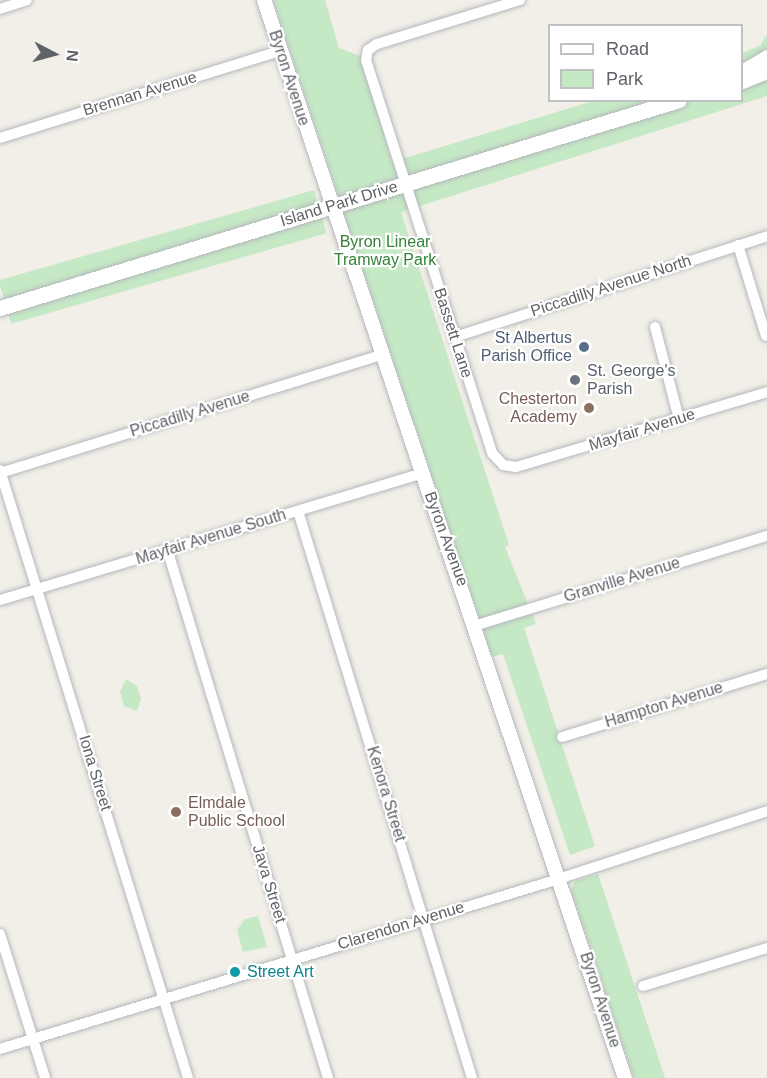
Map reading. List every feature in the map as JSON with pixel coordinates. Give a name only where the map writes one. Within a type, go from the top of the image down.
[{"type":"main road","points":[[743,71],[767,57]]},
{"type":"main road","points":[[743,80],[767,72]]},
{"type":"main road","name":"Island Park Drive","points":[[0,308],[672,102]]},
{"type":"street","points":[[0,9],[27,0]]},
{"type":"street","name":"Byron Avenue","points":[[264,0],[381,355],[477,625],[625,1078]]},
{"type":"street","name":"Bassett Lane","points":[[516,467],[503,465],[492,453],[366,60],[368,50],[377,44],[520,0]]},
{"type":"street","name":"Brennan Avenue","points":[[0,138],[280,51]]},
{"type":"street","name":"Piccadilly Avenue North","points":[[454,337],[767,236]]},
{"type":"street","points":[[738,245],[766,336]]},
{"type":"street","points":[[655,327],[679,419]]},
{"type":"street","name":"Piccadilly Avenue","points":[[0,472],[381,355]]},
{"type":"street","name":"Mayfair Avenue","points":[[516,467],[767,392]]},
{"type":"street","name":"Iona Street","points":[[0,472],[39,589],[188,1078]]},
{"type":"street","name":"Mayfair Avenue South","points":[[0,600],[168,552],[422,473]]},
{"type":"street","name":"Kenora Street","points":[[298,511],[472,1078]]},
{"type":"street","name":"Granville Avenue","points":[[477,625],[767,536]]},
{"type":"street","name":"Java Street","points":[[168,552],[328,1078]]},
{"type":"street","name":"Hampton Avenue","points":[[562,737],[767,674]]},
{"type":"street","name":"Clarendon Avenue","points":[[0,1049],[424,920],[767,811]]},
{"type":"street","points":[[0,934],[45,1078]]},
{"type":"street","points":[[643,986],[767,948]]},
{"type":"green space","name":"Byron Linear Tramway Park","points":[[273,0],[325,0],[339,48],[363,57],[392,162],[590,102],[743,102],[743,53],[761,45],[766,35],[767,38],[767,96],[401,212],[509,545],[505,547],[536,624],[524,628],[595,846],[570,855],[503,654],[492,657]]},
{"type":"green space","points":[[314,190],[326,233],[11,324],[0,280]]},
{"type":"green space","points":[[126,679],[137,686],[141,699],[137,711],[124,706],[120,692]]},
{"type":"green space","points":[[598,874],[665,1078],[634,1078],[571,890],[575,881]]},
{"type":"green space","points":[[258,916],[267,947],[243,952],[237,930],[245,919]]},
{"type":"place","name":"St Albertus Parish Office","points":[[584,347]]},
{"type":"place","name":"St. George's Parish","points":[[575,380]]},
{"type":"place","name":"Chesterton Academy","points":[[589,408]]},
{"type":"place","name":"Elmdale Public School","points":[[176,812]]},
{"type":"place","name":"Street Art","points":[[235,972]]}]
